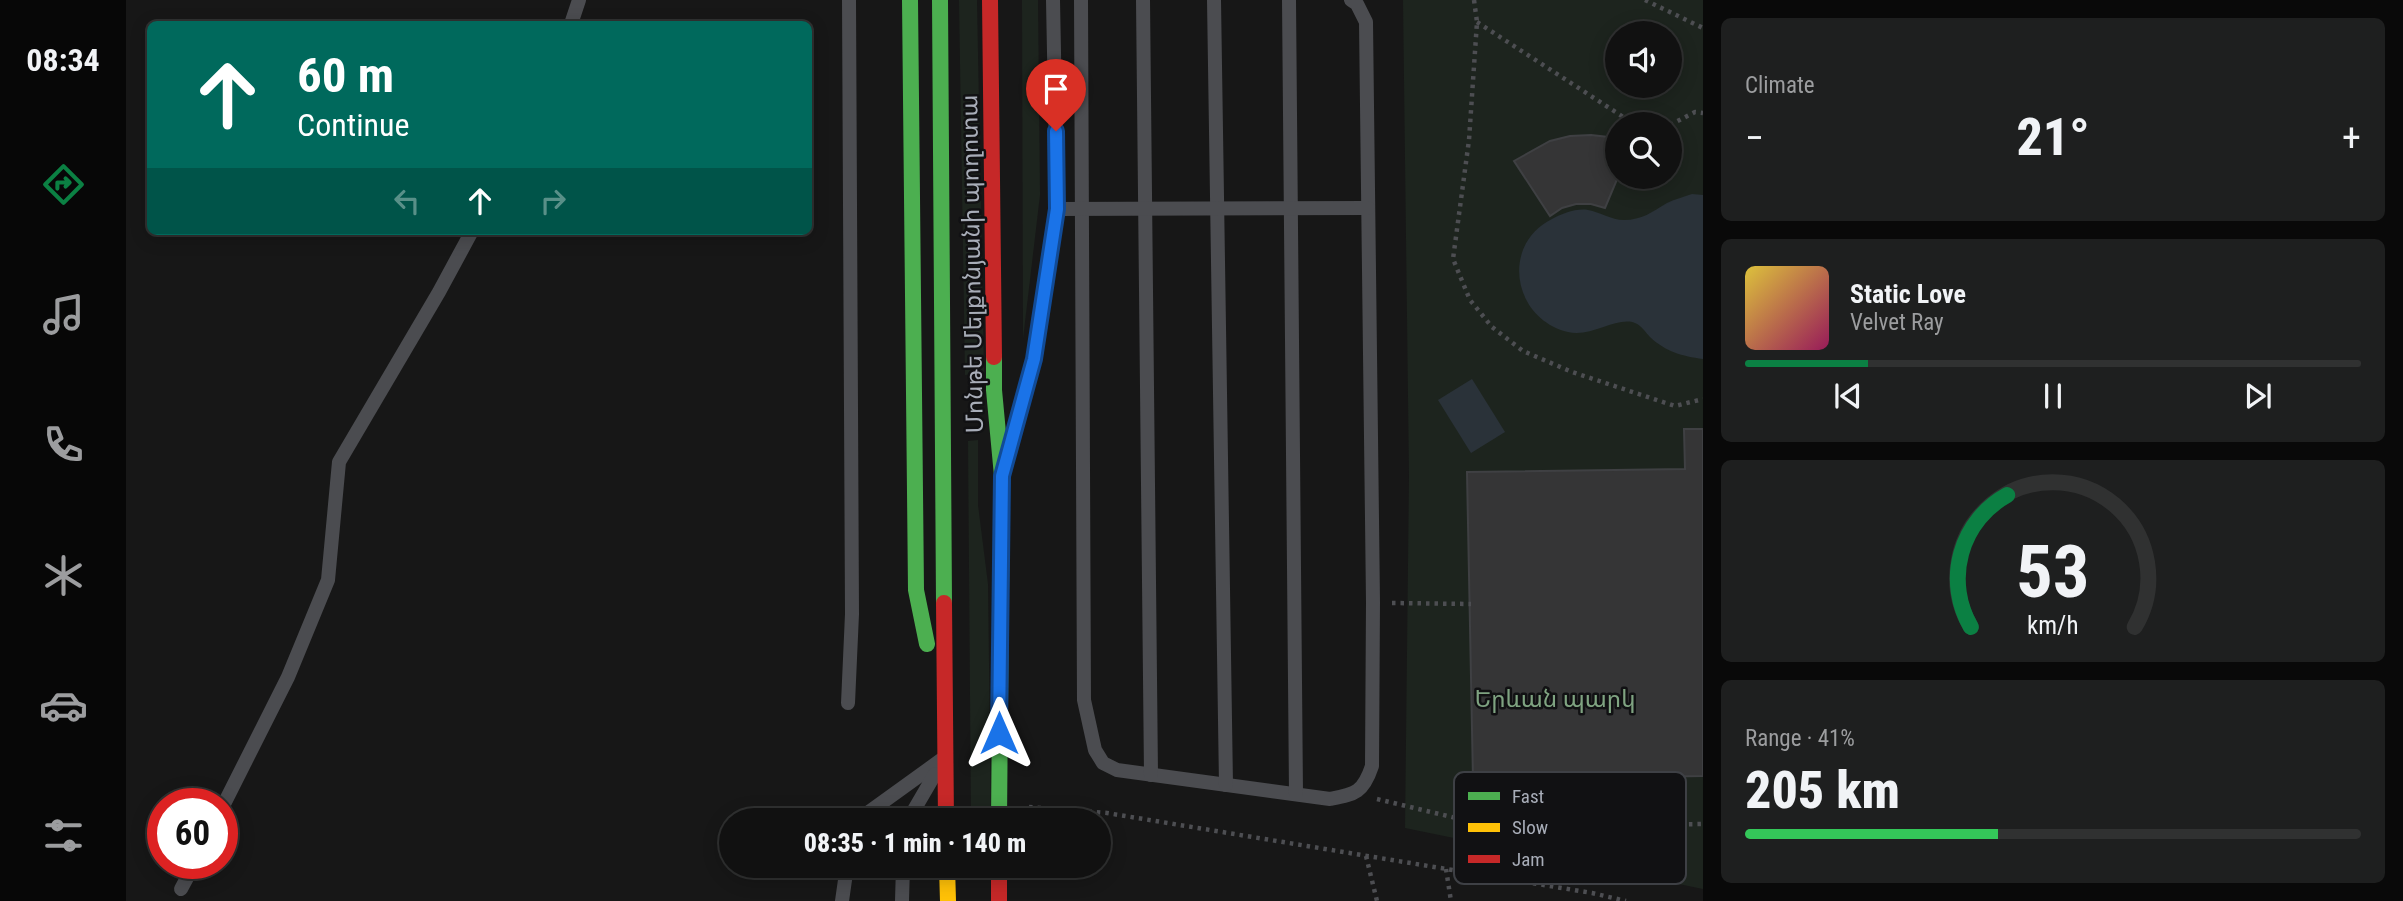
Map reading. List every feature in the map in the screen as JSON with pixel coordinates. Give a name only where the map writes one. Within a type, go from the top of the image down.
[{"type":"main road","points":[[910,0],[916,590],[944,722]]},
{"type":"main road","name":"Մոնթե Մելքոնյանի պողոտա","points":[[940,0],[949,390],[944,722],[946,808]]},
{"type":"main road","name":"Մոնթե Մելքոնյանի պողոտա","points":[[990,0],[987,390],[1002,476],[999,808]]},
{"type":"main road","points":[[947,878],[948,901]]},
{"type":"main road","points":[[999,878],[999,901]]},
{"type":"lane","points":[[572,21],[579,0]]},
{"type":"lane","points":[[848,703],[852,614],[849,0]]},
{"type":"lane","points":[[1002,476],[1034,359],[1057,209],[1053,0]]},
{"type":"lane","points":[[1081,0],[1084,700],[1096,750],[1103,763],[1117,770],[1330,799],[1356,794],[1367,781],[1372,766],[1373,602],[1367,22],[1357,4],[1351,0]]},
{"type":"lane","points":[[1143,0],[1151,775]]},
{"type":"lane","points":[[1214,0],[1226,785]]},
{"type":"lane","points":[[1289,0],[1296,794]]},
{"type":"lane","points":[[1057,209],[1368,208]]},
{"type":"lane","points":[[232,788],[288,677],[328,580],[339,461],[470,235]]},
{"type":"lane","points":[[875,808],[945,757]]},
{"type":"lane","points":[[915,808],[945,757]]},
{"type":"lane","points":[[842,901],[845,878]]},
{"type":"lane","points":[[902,901],[903,878]]},
{"type":"lane","points":[[181,889],[186,879]]},
{"type":"path","points":[[1474,0],[1477,22],[1469,140],[1453,259],[1470,300],[1492,327],[1523,351],[1572,372],[1675,406],[1703,399]]},
{"type":"path","points":[[1644,0],[1703,28]]},
{"type":"path","points":[[1477,22],[1616,112]]},
{"type":"path","points":[[1682,119],[1695,112],[1703,113]]},
{"type":"path","points":[[1373,602],[1471,604]]},
{"type":"path","points":[[1356,794],[1454,818]]},
{"type":"path","points":[[1028,807],[1107,813],[1454,870]]},
{"type":"path","points":[[1366,856],[1377,901]]},
{"type":"path","points":[[1446,869],[1451,901]]},
{"type":"path","points":[[1537,884],[1626,901]]},
{"type":"green space","points":[[959,0],[977,0],[984,373],[965,375]]},
{"type":"green space","points":[[1022,0],[1038,0],[1040,195],[1023,339]]},
{"type":"green space","name":"Երևան պարկ","points":[[1403,0],[1703,0],[1703,889],[1679,884],[1686,884],[1686,772],[1454,772],[1454,838],[1405,828],[1409,476]]},
{"type":"green space","points":[[978,440],[978,505],[988,584],[991,808],[971,808],[968,441]]},
{"type":"shaded area","points":[[1692,194],[1703,195],[1703,359],[1668,350],[1635,323],[1620,322],[1577,333],[1549,324],[1535,313],[1525,297],[1520,280],[1520,263],[1525,246],[1536,231],[1556,217],[1579,210],[1592,211],[1619,220],[1636,219]]},
{"type":"shaded area","points":[[1472,379],[1505,432],[1471,453],[1438,400]]},
{"type":"building","points":[[1570,136],[1605,137],[1605,189],[1613,189],[1605,208],[1576,204],[1562,208],[1550,216],[1514,161],[1550,141]]},
{"type":"building","points":[[1684,429],[1703,429],[1703,776],[1686,776],[1686,772],[1473,772],[1467,472],[1685,469]]},
{"type":"traffic: fast","points":[[910,0],[916,590],[927,644]]},
{"type":"traffic: fast","points":[[940,0],[944,603]]},
{"type":"traffic: fast","points":[[994,357],[994,390],[1002,476],[999,808]]},
{"type":"traffic: slow","points":[[947,878],[948,901]]},
{"type":"traffic: jam","points":[[990,0],[994,357]]},
{"type":"traffic: jam","points":[[944,603],[946,808]]},
{"type":"traffic: jam","points":[[999,878],[999,901]]},
{"type":"route","points":[[999,733],[1002,476],[1034,359],[1057,209],[1056,131]]}]
